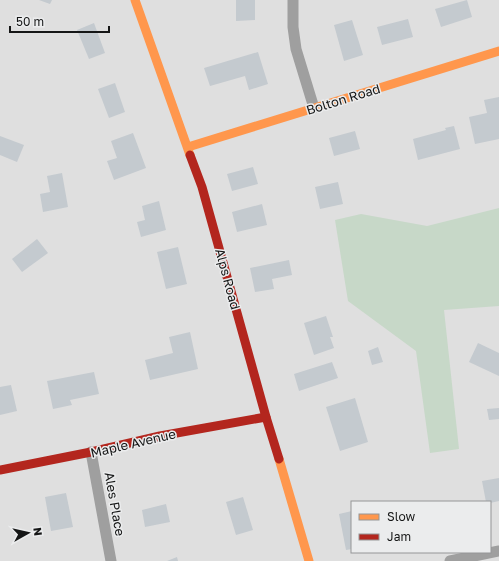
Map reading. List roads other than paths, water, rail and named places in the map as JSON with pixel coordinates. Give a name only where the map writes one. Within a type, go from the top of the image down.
[{"type":"street","name":"Alps Road","points":[[135,0],[202,187],[266,417],[309,561]]},
{"type":"street","points":[[293,0],[292,27],[296,49],[314,108]]},
{"type":"street","name":"Bolton Road","points":[[188,147],[499,51]]},
{"type":"street","name":"Maple Avenue","points":[[0,470],[91,452],[160,436],[266,417]]},
{"type":"street","name":"Ales Place","points":[[91,452],[111,561]]},
{"type":"street","points":[[450,561],[489,553]]}]
